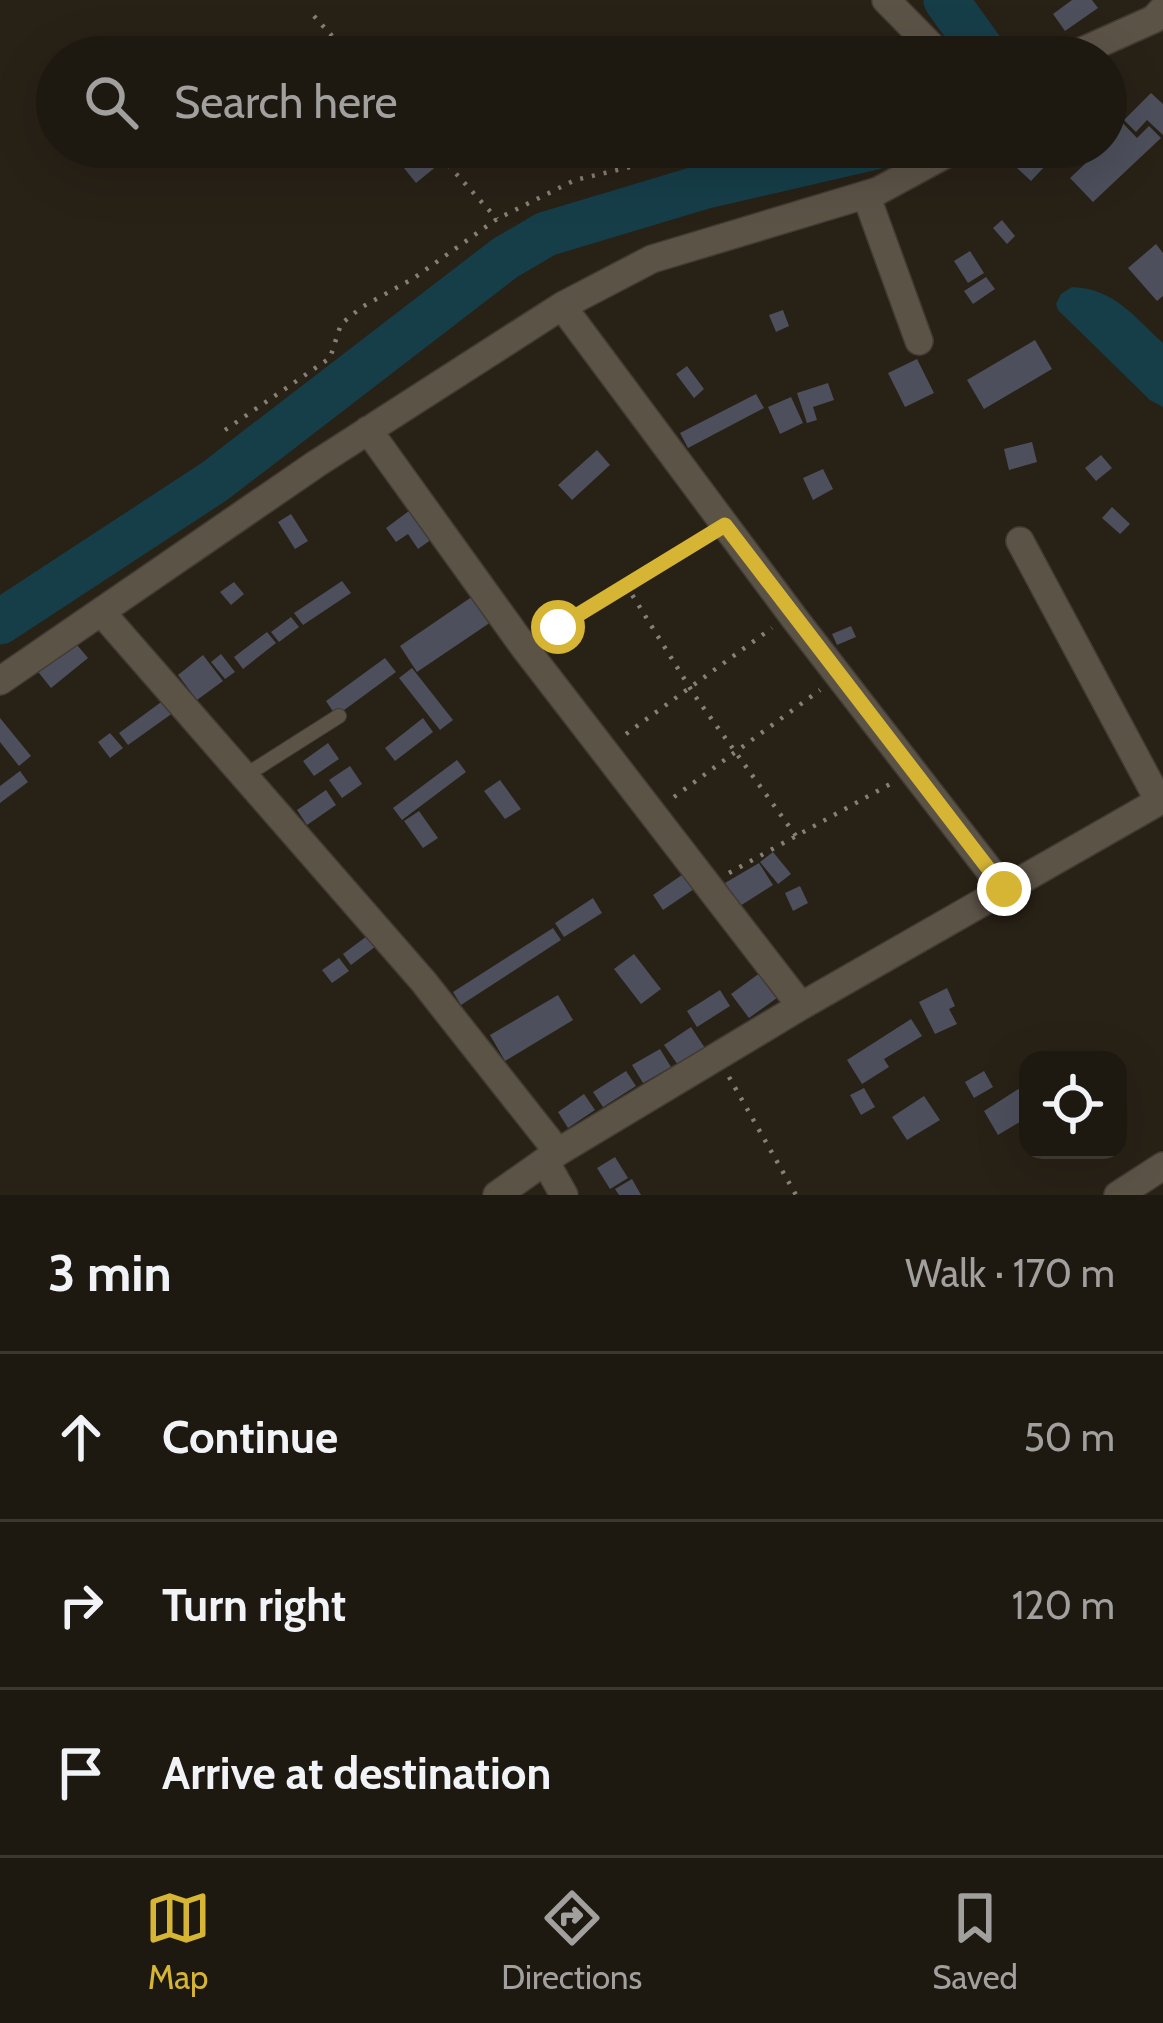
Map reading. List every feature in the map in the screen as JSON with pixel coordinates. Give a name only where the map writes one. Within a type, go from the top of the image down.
[{"type":"street","points":[[886,0],[921,36]]},
{"type":"street","points":[[1111,36],[1154,14]]},
{"type":"street","points":[[0,681],[316,464],[562,307],[652,259],[878,191],[920,168]]},
{"type":"street","points":[[866,195],[919,341]]},
{"type":"street","points":[[562,307],[1004,889]]},
{"type":"street","points":[[368,430],[524,647],[801,1006]]},
{"type":"street","points":[[496,1195],[551,1156],[801,1006],[1161,800],[1020,542]]},
{"type":"street","points":[[102,613],[423,981],[551,1156],[564,1195]]},
{"type":"street","points":[[1118,1195],[1163,1166]]},
{"type":"lane","points":[[246,776],[339,716]]},
{"type":"path","points":[[314,16],[332,36]]},
{"type":"path","points":[[451,168],[496,219]]},
{"type":"path","points":[[225,430],[330,358],[341,325],[362,307],[414,278],[496,219],[575,180],[626,168]]},
{"type":"path","points":[[524,647],[725,525]]},
{"type":"path","points":[[626,585],[689,687],[796,836]]},
{"type":"path","points":[[604,751],[792,615]]},
{"type":"path","points":[[652,813],[839,676]]},
{"type":"path","points":[[708,885],[913,772]]},
{"type":"path","points":[[718,1056],[796,1195]]},
{"type":"water","points":[[1072,287],[1112,298],[1163,343],[1163,407],[1150,400],[1058,310],[1061,294]]},
{"type":"building","points":[[1072,0],[1092,0],[1098,8],[1065,31],[1053,14]]},
{"type":"building","points":[[1151,93],[1163,104],[1163,135],[1147,120],[1136,132],[1127,117]]},
{"type":"building","points":[[1149,126],[1161,138],[1093,202],[1070,178],[1081,168],[1127,168],[1127,128],[1137,138]]},
{"type":"building","points":[[404,168],[434,168],[416,183]]},
{"type":"building","points":[[1017,168],[1043,168],[1031,181]]},
{"type":"building","points":[[1002,220],[1015,236],[1007,244],[993,228]]},
{"type":"building","points":[[1156,244],[1163,253],[1163,296],[1157,301],[1128,268]]},
{"type":"building","points":[[970,251],[984,273],[968,283],[954,261]]},
{"type":"building","points":[[986,277],[995,289],[973,304],[964,291]]},
{"type":"building","points":[[783,310],[789,326],[776,332],[769,315]]},
{"type":"building","points":[[1035,340],[1052,369],[984,409],[967,380]]},
{"type":"building","points":[[917,359],[934,393],[905,407],[888,373]]},
{"type":"building","points":[[687,366],[704,389],[694,398],[676,374]]},
{"type":"building","points":[[828,383],[834,400],[813,407],[817,420],[807,423],[797,393]]},
{"type":"building","points":[[756,394],[764,408],[688,448],[680,433]]},
{"type":"building","points":[[791,397],[803,423],[780,434],[768,407]]},
{"type":"building","points":[[1032,442],[1037,462],[1009,470],[1004,449]]},
{"type":"building","points":[[597,450],[610,465],[572,500],[558,485]]},
{"type":"building","points":[[1101,455],[1112,468],[1096,481],[1085,468]]},
{"type":"building","points":[[823,469],[833,489],[813,500],[803,478]]},
{"type":"building","points":[[1112,507],[1130,524],[1120,534],[1102,518]]},
{"type":"building","points":[[413,508],[435,537],[418,549],[408,534],[396,542],[386,528]]},
{"type":"building","points":[[291,514],[308,541],[295,549],[278,522]]},
{"type":"building","points":[[342,581],[351,593],[303,625],[294,613]]},
{"type":"building","points":[[234,582],[244,594],[231,605],[220,592]]},
{"type":"building","points":[[476,594],[494,620],[417,672],[400,646]]},
{"type":"building","points":[[291,617],[299,627],[279,642],[271,632]]},
{"type":"building","points":[[851,626],[856,637],[837,645],[832,634]]},
{"type":"building","points":[[267,632],[276,643],[243,669],[234,657]]},
{"type":"building","points":[[72,639],[88,658],[51,688],[35,668]]},
{"type":"building","points":[[221,654],[235,672],[225,679],[211,662]]},
{"type":"building","points":[[203,655],[223,681],[197,700],[178,675]]},
{"type":"building","points":[[385,658],[396,672],[336,716],[326,701]]},
{"type":"building","points":[[412,668],[453,720],[440,730],[399,678]]},
{"type":"building","points":[[168,697],[177,710],[128,745],[119,733]]},
{"type":"building","points":[[0,718],[31,756],[19,766],[0,742]]},
{"type":"building","points":[[423,718],[433,732],[395,761],[385,748]]},
{"type":"building","points":[[110,733],[123,748],[110,758],[98,742]]},
{"type":"building","points":[[328,743],[339,759],[314,776],[303,761]]},
{"type":"building","points":[[457,760],[466,772],[402,820],[393,808]]},
{"type":"building","points":[[350,766],[362,784],[342,798],[329,780]]},
{"type":"building","points":[[20,771],[28,782],[0,803],[0,786]]},
{"type":"building","points":[[500,780],[521,809],[505,819],[484,791]]},
{"type":"building","points":[[326,790],[336,805],[307,825],[297,810]]},
{"type":"building","points":[[419,811],[438,838],[423,848],[404,821]]},
{"type":"building","points":[[773,852],[791,874],[778,884],[760,862]]},
{"type":"building","points":[[759,863],[773,885],[740,906],[725,883]]},
{"type":"building","points":[[689,870],[700,885],[663,910],[653,895]]},
{"type":"building","points":[[800,886],[808,903],[793,911],[785,893]]},
{"type":"building","points":[[593,898],[602,913],[564,937],[555,923]]},
{"type":"building","points":[[553,928],[561,940],[461,1005],[453,992]]},
{"type":"building","points":[[375,930],[384,940],[351,965],[343,954]]},
{"type":"building","points":[[634,954],[661,989],[641,1004],[614,969]]},
{"type":"building","points":[[339,958],[349,971],[332,983],[322,970]]},
{"type":"building","points":[[764,970],[781,995],[749,1018],[731,994]]},
{"type":"building","points":[[947,988],[955,1006],[949,1009],[957,1024],[935,1034],[919,1002]]},
{"type":"building","points":[[720,990],[730,1006],[697,1027],[687,1011]]},
{"type":"building","points":[[558,995],[573,1020],[505,1061],[490,1035]]},
{"type":"building","points":[[911,1019],[922,1036],[884,1059],[889,1067],[862,1084],[847,1060]]},
{"type":"building","points":[[691,1027],[705,1048],[678,1065],[664,1045]]},
{"type":"building","points":[[660,1049],[671,1067],[643,1083],[632,1065]]},
{"type":"building","points":[[626,1071],[636,1086],[603,1107],[593,1092]]},
{"type":"building","points":[[984,1071],[993,1087],[974,1098],[965,1082]]},
{"type":"building","points":[[864,1088],[875,1107],[861,1115],[850,1095]]},
{"type":"building","points":[[1019,1089],[1019,1122],[998,1135],[984,1111]]},
{"type":"building","points":[[584,1094],[595,1110],[568,1128],[558,1112]]},
{"type":"building","points":[[924,1096],[940,1120],[907,1140],[892,1117]]},
{"type":"building","points":[[615,1157],[628,1178],[610,1189],[597,1168]]},
{"type":"building","points":[[632,1179],[641,1195],[619,1195],[615,1189]]},
{"type":"waterway","points":[[946,0],[972,36]]},
{"type":"waterway","points":[[0,622],[215,481],[505,258],[546,234],[784,168]]},
{"type":"route","points":[[558,627],[725,525],[1004,889]]}]
